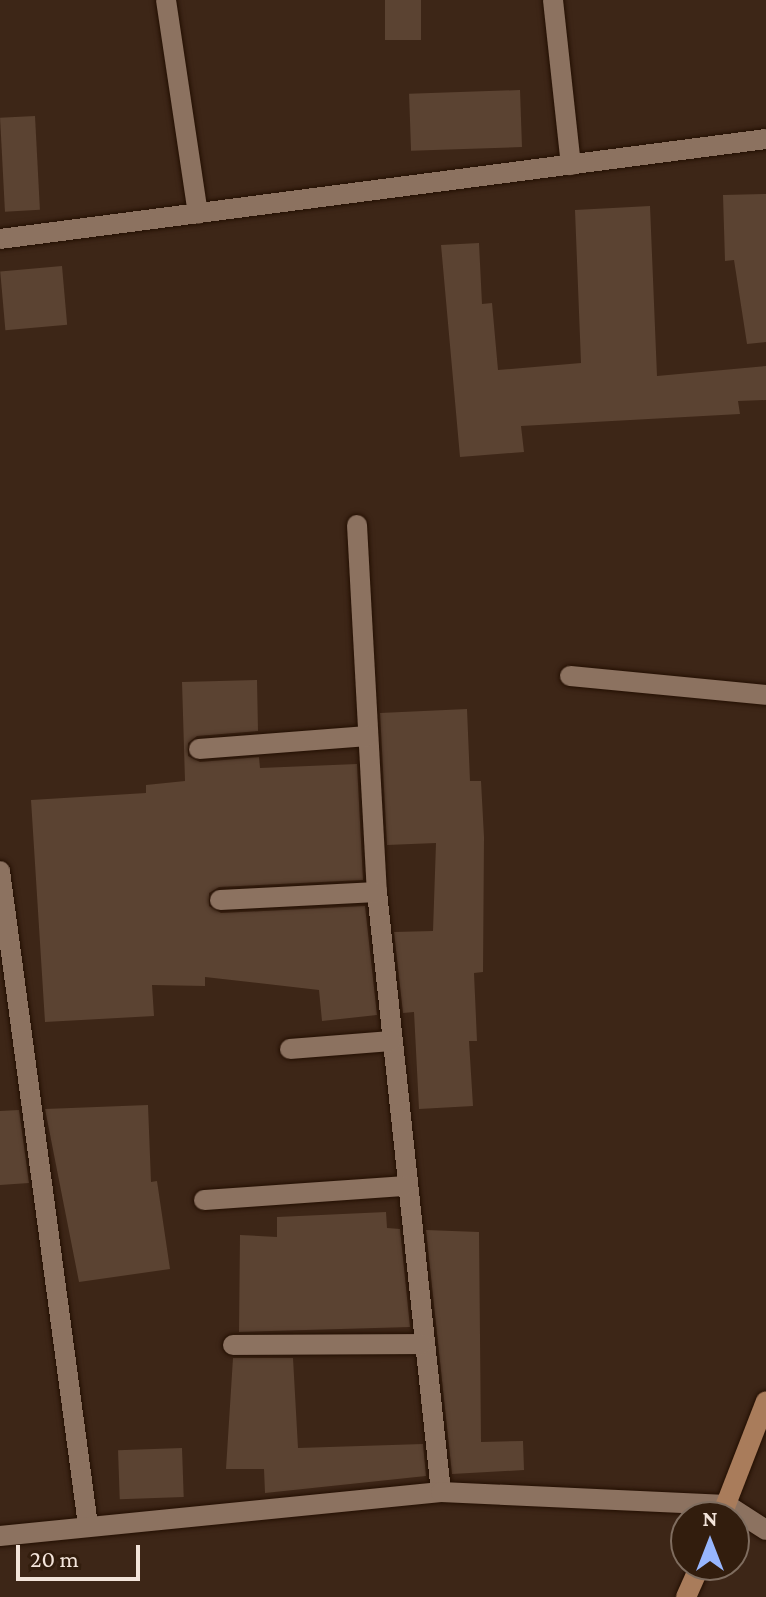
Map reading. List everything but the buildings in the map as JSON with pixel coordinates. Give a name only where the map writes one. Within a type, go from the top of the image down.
[{"type":"street","points":[[166,0],[198,214]]},
{"type":"street","points":[[553,0],[571,165]]},
{"type":"street","points":[[0,239],[766,139]]},
{"type":"street","points":[[357,525],[377,892],[404,1186],[441,1492]]},
{"type":"street","points":[[570,676],[766,695]]},
{"type":"street","points":[[199,749],[368,736]]},
{"type":"street","points":[[0,871],[88,1525]]},
{"type":"street","points":[[220,900],[377,892]]},
{"type":"street","points":[[290,1049],[391,1041]]},
{"type":"street","points":[[204,1200],[404,1186]]},
{"type":"street","points":[[233,1345],[421,1344]]},
{"type":"street","points":[[728,1501],[766,1401]]},
{"type":"street","points":[[0,1536],[441,1492],[670,1507]]}]
